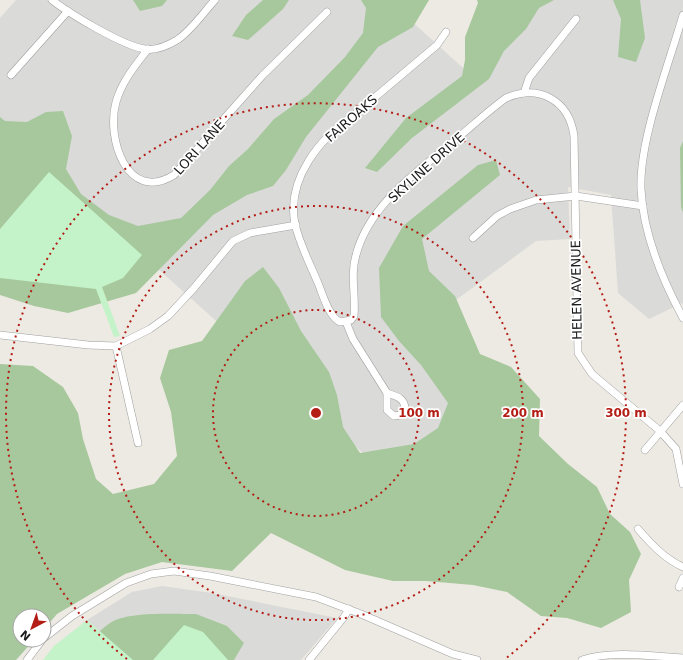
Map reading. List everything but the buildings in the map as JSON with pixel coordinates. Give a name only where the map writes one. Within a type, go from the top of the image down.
[{"type":"street","points":[[52,0],[68,11],[120,40],[148,50],[167,46],[178,40],[215,0]]},
{"type":"street","points":[[11,75],[68,11]]},
{"type":"street","name":"LORI LANE","points":[[148,50],[123,83],[116,102],[114,130],[119,152],[129,171],[141,181],[157,183],[174,175],[262,76],[327,12]]},
{"type":"street","points":[[683,15],[649,131],[642,177],[643,206],[658,263],[667,288],[683,318]]},
{"type":"street","points":[[524,93],[529,78],[576,19]]},
{"type":"street","name":"FAIROAKS","points":[[296,225],[294,212],[297,187],[304,168],[313,154],[340,124],[354,115],[437,45],[446,32]]},
{"type":"street","name":"SKYLINE DRIVE","points":[[346,322],[351,320],[354,316],[352,274],[356,254],[366,230],[383,206],[410,178],[500,102],[516,94],[538,94],[552,100],[562,108],[571,120],[574,136],[576,196]]},
{"type":"street","points":[[473,238],[498,216],[525,203],[536,200],[576,196],[643,206]]},
{"type":"street","name":"HELEN AVENUE","points":[[576,196],[578,352],[592,374],[660,431],[676,449],[679,454],[683,484]]},
{"type":"street","points":[[0,335],[88,345],[116,346],[150,329],[168,316],[194,288],[233,241],[250,233],[296,225],[301,244],[331,312],[338,321],[346,322],[353,339],[387,392]]},
{"type":"street","points":[[116,346],[138,443]]},
{"type":"street","points":[[644,450],[683,405]]},
{"type":"street","points":[[638,529],[662,553],[674,563],[683,567]]},
{"type":"street","points":[[52,632],[72,616],[108,593],[136,579],[166,571],[190,573],[316,597],[349,609],[453,654],[477,660]]},
{"type":"street","points":[[679,587],[683,578]]},
{"type":"street","points":[[309,660],[344,618],[349,609]]},
{"type":"street","points":[[27,660],[36,648]]},
{"type":"street","points":[[582,660],[599,658],[683,658]]},
{"type":"shaded area","points":[[16,0],[388,0],[472,76],[537,0],[683,0],[683,305],[682,303],[649,319],[618,293],[611,195],[568,187],[570,239],[536,241],[441,311],[468,357],[431,514],[0,127],[0,18]]},
{"type":"shaded area","points":[[162,586],[212,593],[337,618],[301,660],[133,660],[87,620],[132,592]]},
{"type":"green space","points":[[133,0],[167,0],[162,6],[140,11]]},
{"type":"green space","points":[[263,0],[289,0],[283,9],[248,40],[232,36],[246,15]]},
{"type":"green space","points":[[361,0],[429,0],[413,27],[378,47],[306,137],[286,170],[273,186],[247,195],[213,215],[136,293],[68,313],[34,306],[0,295],[0,117],[5,121],[27,122],[46,112],[63,111],[72,136],[66,169],[81,194],[109,215],[138,226],[181,218],[210,190],[229,166],[248,149],[274,119],[308,95],[345,57],[363,33],[366,8]]},
{"type":"green space","points":[[477,0],[554,0],[539,8],[526,29],[504,51],[489,79],[412,138],[377,172],[365,168],[406,118],[462,76],[465,60],[465,37],[478,3]]},
{"type":"green space","points":[[613,0],[640,0],[645,38],[636,62],[618,57],[621,19]]},
{"type":"green space","points":[[683,141],[683,213],[681,207],[680,148]]},
{"type":"green space","points":[[496,160],[500,175],[422,239],[429,271],[455,296],[480,354],[511,367],[540,399],[539,436],[568,464],[597,487],[610,514],[630,532],[641,554],[629,580],[631,612],[601,628],[567,618],[541,616],[507,592],[473,585],[426,581],[393,581],[345,570],[271,533],[232,571],[162,562],[125,574],[57,614],[52,620],[52,608],[12,608],[12,648],[27,648],[16,660],[0,660],[0,364],[33,366],[63,387],[78,413],[83,439],[96,479],[113,494],[154,484],[177,456],[171,412],[160,378],[169,350],[202,341],[245,281],[263,267],[279,288],[301,331],[329,372],[337,395],[343,427],[360,453],[414,444],[438,428],[448,403],[421,365],[399,341],[381,317],[379,268],[403,226],[478,165]]},
{"type":"green space","points":[[49,172],[142,255],[123,278],[102,287],[120,336],[114,337],[96,289],[0,278],[0,229]]},
{"type":"green space","points":[[152,614],[196,614],[227,626],[244,643],[234,660],[78,660],[96,635],[117,619]]},
{"type":"green space","points":[[87,620],[133,660],[43,660],[54,646]]},
{"type":"green space","points":[[184,625],[203,632],[228,660],[153,660]]}]
